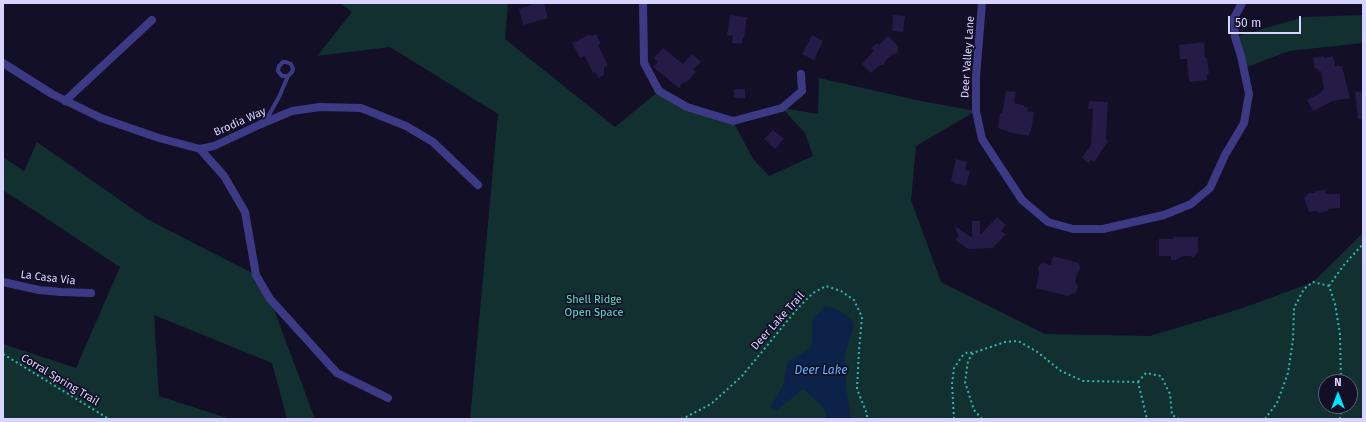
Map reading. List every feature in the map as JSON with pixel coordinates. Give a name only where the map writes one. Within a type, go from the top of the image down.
[{"type":"street","points":[[643,3],[644,63],[659,91],[687,107],[733,121],[782,108],[802,91],[801,74]]},
{"type":"street","name":"Deer Valley Lane","points":[[982,3],[976,77],[976,111],[982,139],[1022,200],[1048,222],[1073,229],[1103,229],[1164,215],[1191,204],[1210,188],[1225,156],[1244,123],[1249,94],[1242,56],[1235,37],[1234,18],[1242,3]]},
{"type":"street","points":[[66,101],[152,20]]},
{"type":"street","points":[[3,63],[52,94],[101,118],[200,150],[224,176],[245,212],[256,275],[270,299],[288,321],[337,373],[388,398]]},
{"type":"street","name":"Brodia Way","points":[[200,150],[214,146],[292,111],[320,107],[361,108],[406,126],[433,142],[478,185]]},
{"type":"street","name":"La Casa Via","points":[[3,282],[39,290],[92,293]]},
{"type":"lane","points":[[265,122],[279,97],[288,76]]},
{"type":"path","points":[[1329,286],[1343,266],[1363,244]]},
{"type":"path","points":[[1265,419],[1277,403],[1288,373],[1294,308],[1304,289],[1314,282],[1329,286]]},
{"type":"path","name":"Deer Lake Trail","points":[[681,419],[711,404],[742,376],[798,308],[814,293],[826,286],[841,291],[854,300],[862,317],[857,389],[867,414],[867,419]]},
{"type":"path","points":[[1329,286],[1335,304],[1340,334],[1341,374]]},
{"type":"path","points":[[954,419],[952,384],[954,368],[963,355],[968,352],[973,353],[1005,342],[1018,341],[1036,351],[1061,371],[1083,381],[1138,382],[1146,373],[1161,376],[1170,394],[1172,415],[1179,419]]},
{"type":"path","points":[[973,353],[968,361],[966,382],[974,410],[982,419]]},
{"type":"path","name":"Corral Spring Trail","points":[[3,354],[109,419]]},
{"type":"path","points":[[1138,382],[1147,419]]},
{"type":"green space","name":"Shell Ridge Open Space","points":[[340,3],[508,3],[505,39],[615,127],[659,91],[687,107],[733,121],[753,159],[769,176],[813,156],[805,133],[782,108],[818,114],[819,78],[921,101],[976,111],[916,146],[911,200],[941,282],[1045,334],[1150,336],[1243,308],[1313,282],[1363,233],[1363,419],[470,419],[498,114],[390,47],[317,56],[352,12]]},
{"type":"green space","points":[[1363,15],[1363,43],[1289,51],[1244,68],[1235,37],[1304,17]]},
{"type":"green space","points":[[37,142],[147,219],[256,275],[270,299],[315,419],[287,419],[272,363],[154,315],[159,396],[230,419],[3,419],[3,344],[76,368],[120,267],[3,190],[3,157],[24,171]]},
{"type":"water","name":"Deer Lake","points":[[825,306],[837,309],[852,320],[854,326],[844,360],[846,364],[846,387],[851,419],[827,419],[826,412],[821,405],[803,389],[777,410],[770,407],[783,386],[788,362],[812,347],[812,320]]},
{"type":"building","points":[[532,3],[544,3],[548,18],[523,25],[519,9],[532,5]]},
{"type":"building","points":[[730,15],[747,17],[742,44],[732,43],[733,36],[727,35]]},
{"type":"building","points":[[893,15],[905,16],[903,32],[892,31]]},
{"type":"building","points":[[591,34],[592,36],[596,34],[601,44],[598,45],[608,66],[604,67],[604,75],[599,78],[595,72],[593,73],[585,56],[580,58],[572,43]]},
{"type":"building","points":[[812,35],[823,41],[814,60],[802,54]]},
{"type":"building","points":[[888,36],[898,46],[898,52],[893,54],[885,61],[883,65],[880,65],[871,73],[862,64],[874,50],[871,48],[877,43],[879,45]]},
{"type":"building","points":[[1204,42],[1205,58],[1207,58],[1209,74],[1207,74],[1207,80],[1189,82],[1187,59],[1180,59],[1179,45]]},
{"type":"building","points":[[663,48],[683,64],[692,54],[701,62],[693,70],[696,72],[679,88],[653,67],[658,62],[654,58]]},
{"type":"building","points":[[1324,56],[1324,58],[1333,56],[1335,66],[1342,66],[1350,98],[1333,101],[1313,111],[1307,100],[1324,90],[1321,71],[1318,72],[1318,68],[1315,69],[1313,58]]},
{"type":"building","points":[[734,89],[745,89],[745,98],[734,98]]},
{"type":"building","points":[[1006,91],[1016,92],[1014,103],[1024,105],[1024,107],[1028,107],[1027,111],[1034,112],[1029,136],[1007,132],[1008,131],[998,128]]},
{"type":"building","points":[[1363,91],[1363,119],[1358,119],[1355,92]]},
{"type":"building","points":[[1089,101],[1108,102],[1106,139],[1108,141],[1094,162],[1091,160],[1088,163],[1082,158],[1091,145],[1093,109],[1088,109]]},
{"type":"building","points":[[773,130],[784,139],[775,149],[764,139]]},
{"type":"building","points":[[956,159],[967,162],[965,170],[970,171],[966,186],[951,181]]},
{"type":"building","points":[[1325,190],[1325,194],[1340,194],[1340,208],[1328,209],[1328,211],[1318,213],[1318,211],[1309,212],[1304,198],[1309,193]]},
{"type":"building","points":[[997,217],[1006,225],[1001,231],[1006,234],[993,248],[968,249],[955,240],[958,236],[955,226],[972,238],[972,221],[980,221],[980,235]]},
{"type":"building","points":[[1174,236],[1198,237],[1198,252],[1194,258],[1190,256],[1183,256],[1176,260],[1171,260],[1171,256],[1159,256],[1159,239],[1172,239]]},
{"type":"building","points":[[1053,256],[1079,263],[1080,269],[1075,282],[1078,287],[1076,292],[1068,296],[1036,288],[1039,266],[1042,263],[1051,265]]}]
